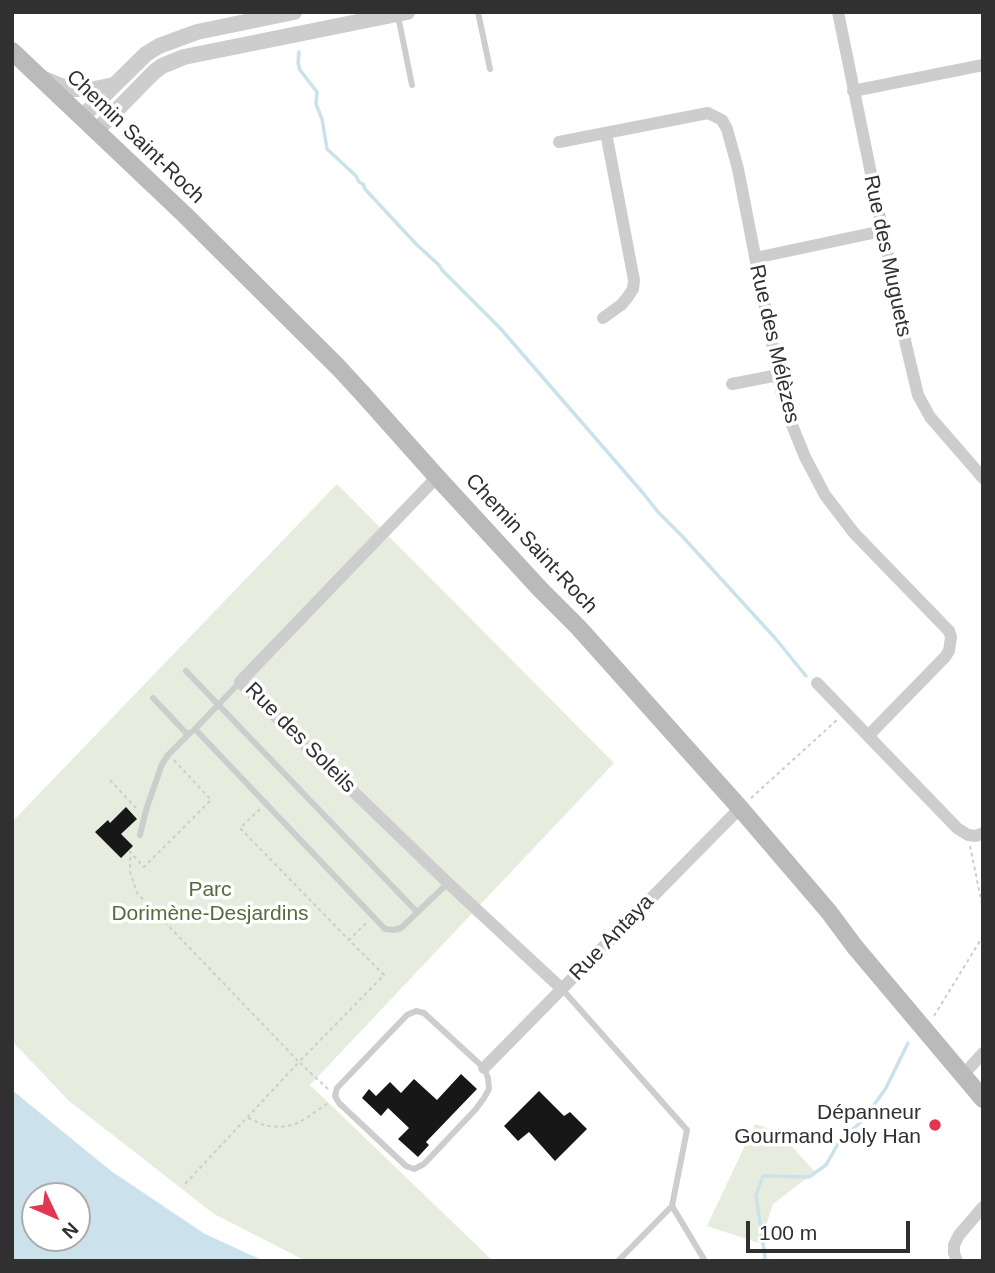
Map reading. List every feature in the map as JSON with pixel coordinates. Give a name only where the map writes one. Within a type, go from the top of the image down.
[{"type":"main road","name":"Chemin Saint-Roch","points":[[12,51],[185,215],[338,367],[540,589],[579,628],[740,808],[983,1099]]},
{"type":"street","points":[[82,117],[146,54],[177,38],[295,12],[302,33]]},
{"type":"street","name":"Rue des Muguets","points":[[838,12],[918,396],[930,417],[983,478]]},
{"type":"street","points":[[96,131],[162,66],[192,55],[403,13]]},
{"type":"street","points":[[853,91],[983,65]]},
{"type":"street","points":[[39,76],[73,89],[114,85]]},
{"type":"street","name":"Rue des Mélèzes","points":[[559,142],[708,113],[722,120],[727,129],[738,169],[778,375],[797,441],[834,509],[871,552],[950,631],[949,650],[945,657],[869,736]]},
{"type":"street","points":[[603,318],[627,298],[635,280],[606,133]]},
{"type":"street","points":[[755,258],[882,231]]},
{"type":"street","points":[[732,384],[778,375]]},
{"type":"street","name":"Rue des Soleils","points":[[437,477],[240,682],[562,989]]},
{"type":"street","points":[[817,683],[957,828],[968,835],[983,833]]},
{"type":"street","name":"Rue Antaya","points":[[484,1068],[740,808]]},
{"type":"street","points":[[963,1075],[983,1053]]},
{"type":"street","points":[[957,1261],[954,1245],[983,1207]]},
{"type":"lane","points":[[478,12],[489,69]]},
{"type":"lane","points":[[403,13],[412,85]]},
{"type":"lane","points":[[186,671],[417,912]]},
{"type":"lane","points":[[140,835],[162,764],[240,682]]},
{"type":"lane","points":[[153,698],[188,735]]},
{"type":"lane","points":[[195,729],[386,929],[401,928],[448,883]]},
{"type":"lane","points":[[562,989],[687,1130],[672,1206],[618,1261]]},
{"type":"lane","points":[[416,1012],[424,1013],[484,1068],[489,1088],[484,1098],[424,1164],[414,1169],[406,1166],[339,1103],[335,1096],[337,1088],[407,1015],[416,1012]]},
{"type":"lane","points":[[672,1206],[705,1261]]},
{"type":"path","points":[[740,808],[845,712]]},
{"type":"path","points":[[168,755],[211,800],[144,867],[130,852],[130,872],[137,893],[335,1096],[316,1112],[293,1125],[266,1126],[248,1117]]},
{"type":"path","points":[[110,780],[144,817]]},
{"type":"path","points":[[183,1186],[384,975],[240,828],[266,804]]},
{"type":"path","points":[[968,835],[983,909]]},
{"type":"path","points":[[349,940],[373,916]]},
{"type":"path","points":[[925,1030],[983,936]]},
{"type":"green space","name":"Parc Dorimène-Desjardins","points":[[337,484],[614,763],[310,1085],[491,1259],[490,1261],[306,1261],[214,1214],[68,1100],[12,1041],[12,822]]},
{"type":"green space","points":[[755,1124],[779,1132],[815,1172],[773,1204],[767,1222],[767,1243],[762,1244],[707,1226]]},
{"type":"water","points":[[12,1090],[111,1171],[205,1234],[264,1261],[12,1261]]},
{"type":"building","points":[[126,807],[137,819],[121,834],[133,846],[121,858],[95,832],[108,820],[110,823]]},
{"type":"building","points":[[461,1074],[477,1089],[426,1142],[429,1145],[418,1157],[398,1139],[409,1128],[388,1108],[381,1116],[362,1098],[369,1089],[376,1096],[390,1082],[401,1093],[414,1079],[437,1100]]},
{"type":"building","points":[[539,1091],[564,1116],[570,1112],[587,1129],[555,1161],[529,1132],[518,1141],[504,1126]]},
{"type":"waterway","points":[[299,52],[300,70],[317,92],[316,104],[322,119],[327,149],[500,328],[658,512],[775,638],[806,676]]},
{"type":"waterway","points":[[764,1261],[756,1195],[763,1176],[809,1177],[826,1165],[839,1142],[864,1119],[886,1088],[908,1043]]},
{"type":"place","name":"Dépanneur Gourmand Joly Han","points":[[935,1125]]}]
